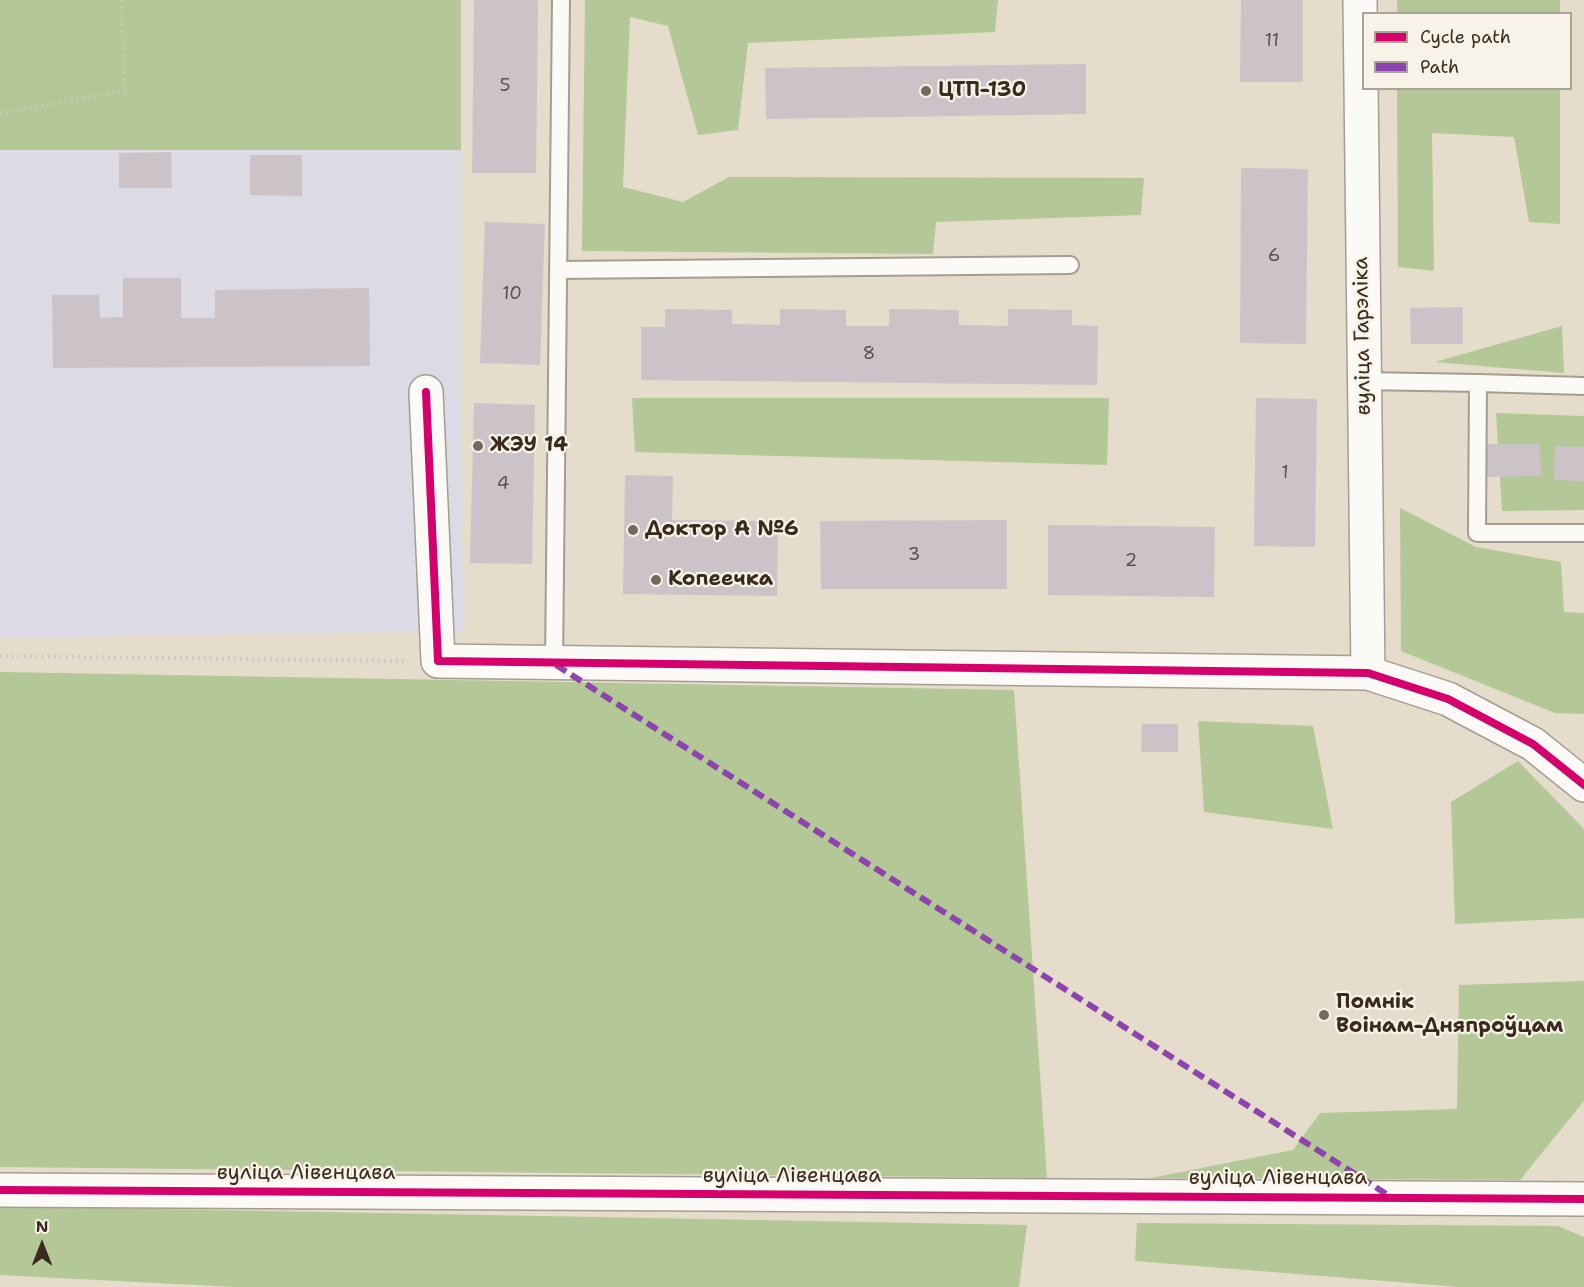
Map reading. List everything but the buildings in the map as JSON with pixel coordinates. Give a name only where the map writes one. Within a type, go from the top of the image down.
[{"type":"street","name":"вуліца Гарэліка","points":[[1360,0],[1368,673]]},
{"type":"street","points":[[426,392],[438,662],[1368,673],[1448,699],[1533,744],[1584,785]]},
{"type":"street","name":"вуліца Лівенцава","points":[[0,1190],[1584,1199]]},
{"type":"lane","points":[[554,663],[561,0]]},
{"type":"lane","points":[[558,270],[1070,265]]},
{"type":"lane","points":[[1363,381],[1584,386]]},
{"type":"lane","points":[[1478,383],[1477,533],[1584,533]]},
{"type":"path","points":[[0,113],[125,91],[121,0]]},
{"type":"path","points":[[0,656],[438,662]]},
{"type":"shaded area","points":[[0,150],[461,150],[463,631],[0,638]]},
{"type":"green space","points":[[0,0],[461,0],[461,150],[0,150]]},
{"type":"green space","points":[[585,0],[998,0],[995,32],[748,43],[738,130],[698,135],[668,26],[630,17],[623,187],[683,202],[729,177],[1144,178],[1141,215],[936,222],[933,254],[582,251]]},
{"type":"green space","points":[[1397,0],[1560,0],[1560,12],[1397,12]]},
{"type":"green space","points":[[1397,90],[1560,90],[1560,224],[1529,222],[1514,137],[1432,133],[1434,271],[1398,267]]},
{"type":"green space","points":[[1562,326],[1564,373],[1435,362]]},
{"type":"green space","points":[[632,398],[1109,398],[1107,465],[635,452]]},
{"type":"green space","points":[[1496,413],[1584,416],[1584,510],[1502,511]]},
{"type":"green space","points":[[1400,508],[1476,547],[1561,562],[1564,612],[1584,613],[1584,714],[1555,713],[1401,651]]},
{"type":"green space","points":[[0,672],[1014,690],[1047,1178],[0,1167]]},
{"type":"green space","points":[[1198,721],[1313,726],[1333,829],[1204,812]]},
{"type":"green space","points":[[1518,761],[1584,829],[1584,918],[1455,924],[1451,802]]},
{"type":"green space","points":[[1584,981],[1584,1101],[1520,1180],[1151,1178],[1293,1150],[1320,1113],[1457,1109],[1459,985]]},
{"type":"green space","points":[[0,1206],[1027,1225],[1019,1287],[235,1287],[0,1275]]},
{"type":"green space","points":[[1137,1223],[1558,1226],[1584,1237],[1584,1287],[1459,1287],[1135,1261]]},
{"type":"marked path","points":[[556,665],[1388,1195]]},
{"type":"cycle path","points":[[426,392],[438,661],[1368,673],[1448,699],[1533,744],[1584,785]]},
{"type":"cycle path","points":[[0,1190],[1584,1199]]},
{"type":"place","name":"ЦТП-130","points":[[926,91]]},
{"type":"place","name":"ЖЭУ 14","points":[[478,446]]},
{"type":"place","name":"Доктор А №6","points":[[633,530]]},
{"type":"place","name":"Копеечка","points":[[656,580]]},
{"type":"place","name":"Помнік Воінам-Дняпроўцам","points":[[1324,1015]]}]
